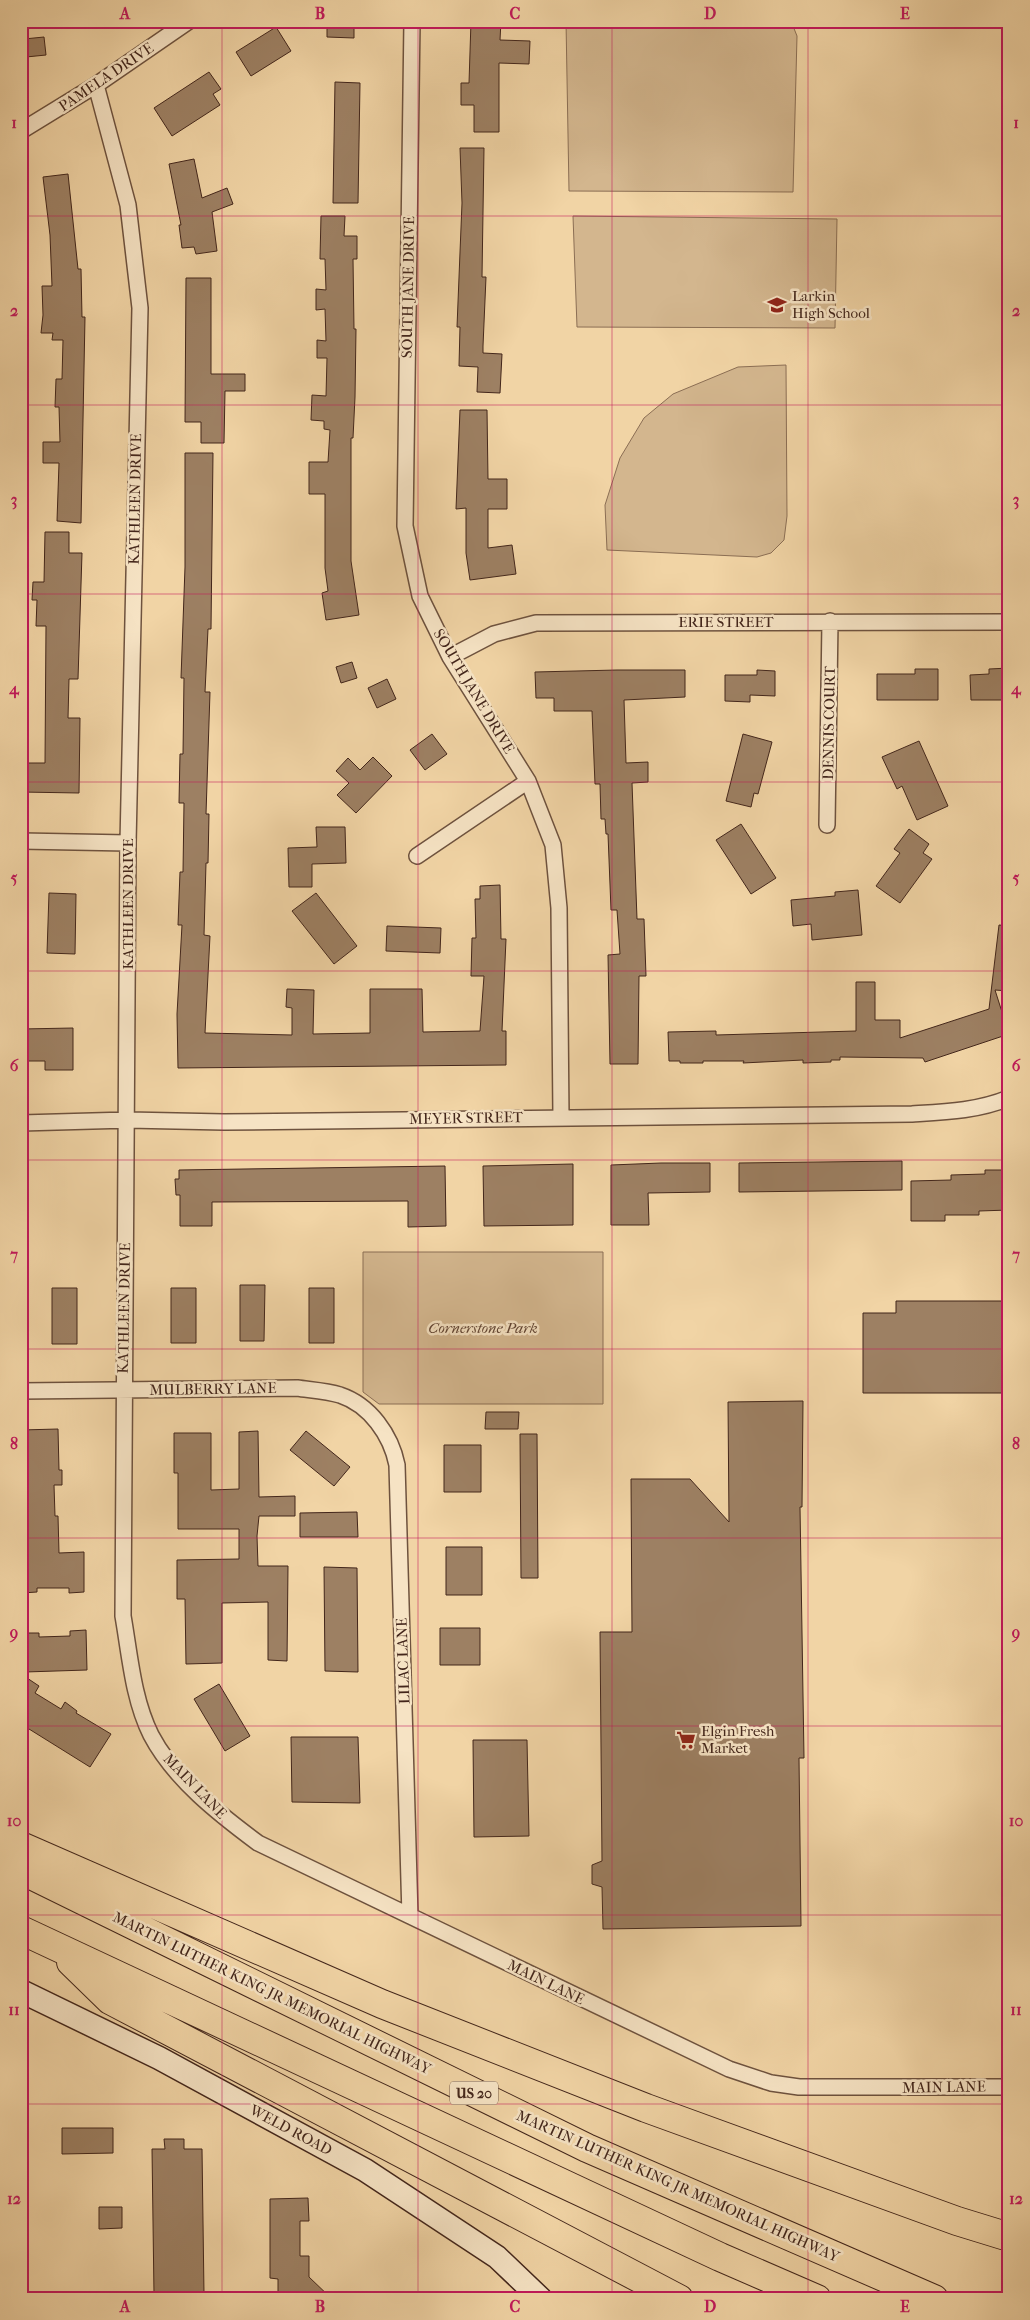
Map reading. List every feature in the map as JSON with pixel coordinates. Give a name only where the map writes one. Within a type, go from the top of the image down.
[{"type":"highway","points":[[21,1846],[400,2011],[646,2108],[948,2218],[1009,2237]]},
{"type":"highway","name":"MARTIN LUTHER KING JR MEMORIAL HIGHWAY","points":[[21,1870],[587,2148],[934,2299]]},
{"type":"highway","points":[[21,1930],[720,2258],[818,2299]]},
{"type":"highway","points":[[56,1947],[110,2000],[679,2299]]},
{"type":"street","name":"PAMELA DRIVE","points":[[21,131],[96,85],[189,21]]},
{"type":"street","name":"SOUTH JANE DRIVE","points":[[412,21],[405,526],[420,596],[450,657],[528,781],[553,844],[558,877],[561,1116]]},
{"type":"street","name":"KATHLEEN DRIVE","points":[[96,85],[128,205],[140,308],[128,843],[128,1120],[123,1390],[123,1616],[135,1688],[147,1724]]},
{"type":"street","name":"DENNIS COURT","points":[[827,825],[830,621]]},
{"type":"street","name":"ERIE STREET","points":[[450,657],[494,634],[536,623],[1009,622]]},
{"type":"street","points":[[417,856],[528,781]]},
{"type":"street","points":[[21,841],[128,843]]},
{"type":"street","name":"MEYER STREET","points":[[21,1123],[128,1120],[264,1121],[561,1116],[912,1114],[957,1112],[994,1104],[1009,1098]]},
{"type":"street","name":"MULBERRY LANE","points":[[21,1391],[297,1388],[340,1395],[369,1414]]},
{"type":"street","name":"LILAC LANE","points":[[369,1414],[388,1436],[394,1450],[397,1465],[410,1916]]},
{"type":"street","name":"MAIN LANE","points":[[147,1724],[160,1751],[183,1778],[218,1812],[258,1843],[729,2069],[753,2078],[799,2087],[1009,2087]]},
{"type":"street","name":"WELD ROAD","points":[[21,1991],[158,2058],[365,2170],[497,2257],[541,2299]]},
{"type":"green space","points":[[566,21],[791,21],[797,36],[793,192],[569,191]]},
{"type":"green space","points":[[573,216],[837,219],[835,328],[577,327]]},
{"type":"green space","points":[[786,365],[787,516],[784,540],[771,553],[757,557],[607,550],[605,505],[620,458],[644,418],[673,394],[738,367]]},
{"type":"green space","name":"Cornerstone Park","points":[[363,1252],[603,1252],[603,1404],[379,1404],[363,1392]]},
{"type":"building","points":[[327,21],[354,21],[354,38],[327,37]]},
{"type":"building","points":[[471,21],[501,21],[500,40],[530,41],[529,64],[499,63],[499,132],[474,132],[474,105],[461,105],[461,83],[469,83]]},
{"type":"building","points":[[276,27],[291,51],[251,76],[236,52]]},
{"type":"building","points":[[44,37],[46,55],[26,57],[24,39]]},
{"type":"building","points":[[209,72],[221,89],[213,94],[220,105],[172,136],[154,108]]},
{"type":"building","points":[[335,82],[360,83],[358,203],[333,203]]},
{"type":"building","points":[[460,148],[484,148],[482,277],[486,277],[483,353],[502,354],[500,393],[477,392],[478,367],[459,366],[460,327],[457,327],[462,203]]},
{"type":"building","points":[[194,159],[202,198],[227,188],[233,204],[212,212],[217,251],[196,254],[194,247],[182,248],[179,225],[181,225],[169,164]]},
{"type":"building","points":[[68,174],[78,269],[81,269],[82,317],[85,317],[81,523],[57,521],[59,463],[43,463],[43,442],[60,442],[59,407],[55,407],[56,379],[62,379],[63,340],[52,340],[53,333],[41,333],[43,315],[42,286],[52,286],[50,235],[43,177]]},
{"type":"building","points":[[321,216],[345,216],[344,236],[357,236],[357,259],[353,259],[354,329],[356,329],[355,397],[353,438],[351,438],[351,561],[359,615],[326,620],[322,593],[328,591],[325,568],[325,494],[309,494],[309,462],[328,462],[330,430],[324,429],[324,421],[311,420],[312,395],[326,396],[327,358],[317,358],[317,340],[326,341],[325,309],[316,310],[316,289],[326,290],[325,259],[320,259]]},
{"type":"building","points":[[186,278],[211,278],[211,374],[245,374],[245,391],[225,391],[224,443],[201,443],[201,422],[185,422]]},
{"type":"building","points":[[460,410],[487,410],[488,479],[507,479],[507,509],[488,509],[488,548],[512,545],[516,574],[470,580],[466,553],[466,508],[456,509]]},
{"type":"building","points":[[185,453],[213,453],[211,629],[208,629],[205,692],[210,692],[206,814],[209,814],[208,863],[206,863],[204,935],[210,936],[205,1033],[292,1035],[292,1008],[286,1007],[287,989],[314,990],[313,1034],[370,1033],[370,989],[422,989],[423,1032],[480,1031],[484,976],[471,976],[472,938],[476,938],[475,899],[480,899],[480,886],[500,885],[501,939],[506,939],[502,1031],[506,1031],[506,1065],[178,1068],[177,1014],[182,925],[178,925],[180,872],[183,872],[184,803],[179,803],[180,754],[183,754],[184,678],[181,678],[185,567]]},
{"type":"building","points":[[45,532],[69,532],[69,553],[82,553],[78,679],[69,679],[68,718],[80,718],[79,793],[21,792],[21,763],[45,763],[46,626],[36,626],[37,600],[32,600],[33,582],[44,582]]},
{"type":"building","points":[[352,662],[357,678],[341,683],[336,667]]},
{"type":"building","points":[[1009,668],[1009,700],[971,700],[970,675],[989,674],[989,669]]},
{"type":"building","points":[[915,669],[938,669],[938,700],[877,700],[877,674],[915,674]]},
{"type":"building","points":[[685,670],[685,697],[624,700],[626,763],[648,762],[648,782],[632,783],[637,919],[644,919],[646,976],[639,976],[638,1064],[610,1064],[608,955],[620,954],[617,910],[611,910],[608,834],[606,834],[605,819],[601,819],[600,784],[595,784],[592,711],[554,711],[554,698],[536,698],[535,672]]},
{"type":"building","points":[[757,670],[775,671],[775,696],[750,695],[750,702],[725,701],[725,675],[757,675]]},
{"type":"building","points":[[387,679],[396,699],[377,708],[368,688]]},
{"type":"building","points":[[432,734],[447,754],[425,770],[410,750]]},
{"type":"building","points":[[743,734],[772,742],[758,794],[754,793],[751,807],[726,801]]},
{"type":"building","points":[[919,741],[948,806],[917,820],[902,786],[897,789],[882,757]]},
{"type":"building","points":[[373,757],[392,776],[356,813],[337,795],[349,783],[336,771],[348,758],[360,770]]},
{"type":"building","points":[[741,824],[776,878],[751,894],[716,840]]},
{"type":"building","points":[[316,827],[345,827],[346,863],[312,864],[312,887],[289,887],[288,848],[317,847]]},
{"type":"building","points":[[909,829],[929,844],[923,853],[932,859],[900,903],[876,886],[900,853],[894,849]]},
{"type":"building","points":[[858,890],[862,935],[812,940],[811,924],[793,926],[791,900],[835,896],[835,892]]},
{"type":"building","points":[[49,893],[76,894],[75,954],[47,953]]},
{"type":"building","points":[[316,893],[357,946],[334,964],[292,911]]},
{"type":"building","points":[[999,925],[1009,926],[1009,991],[995,990],[1009,1034],[925,1062],[923,1058],[840,1057],[840,1060],[831,1060],[831,1062],[803,1063],[803,1060],[743,1063],[744,1061],[680,1063],[680,1061],[669,1061],[668,1032],[716,1031],[716,1035],[856,1031],[856,982],[875,982],[875,1020],[900,1020],[900,1038],[989,1009]]},
{"type":"building","points":[[387,926],[441,928],[440,953],[386,951]]},
{"type":"building","points":[[73,1028],[73,1070],[45,1070],[45,1061],[21,1061],[21,1029]]},
{"type":"building","points":[[902,1161],[902,1190],[739,1192],[739,1163]]},
{"type":"building","points":[[710,1163],[710,1192],[648,1193],[649,1225],[611,1225],[611,1165]]},
{"type":"building","points":[[573,1164],[573,1225],[484,1226],[483,1166]]},
{"type":"building","points":[[445,1166],[446,1226],[408,1227],[408,1201],[212,1202],[212,1226],[180,1226],[180,1195],[176,1195],[175,1179],[179,1179],[179,1170]]},
{"type":"building","points":[[985,1170],[1006,1170],[1006,1179],[1009,1179],[1009,1210],[979,1211],[979,1215],[945,1215],[945,1221],[911,1221],[911,1181],[951,1180],[951,1175],[985,1174]]},
{"type":"building","points":[[240,1285],[265,1285],[264,1341],[240,1341]]},
{"type":"building","points":[[52,1288],[77,1288],[77,1344],[52,1344]]},
{"type":"building","points":[[171,1288],[196,1288],[196,1343],[171,1343]]},
{"type":"building","points":[[309,1288],[334,1288],[334,1343],[309,1343]]},
{"type":"building","points":[[896,1301],[1009,1301],[1009,1393],[863,1393],[863,1313],[896,1313]]},
{"type":"building","points":[[803,1401],[802,1507],[800,1507],[804,1758],[799,1758],[801,1926],[603,1929],[602,1887],[592,1884],[592,1865],[602,1861],[600,1632],[632,1632],[631,1479],[690,1479],[729,1522],[728,1402]]},
{"type":"building","points":[[486,1412],[519,1412],[518,1429],[485,1429]]},
{"type":"building","points":[[58,1429],[59,1470],[62,1470],[62,1485],[54,1485],[55,1516],[58,1516],[59,1553],[84,1552],[84,1592],[69,1593],[69,1588],[37,1588],[37,1592],[22,1593],[21,1430]]},
{"type":"building","points":[[258,1431],[259,1497],[295,1496],[295,1516],[259,1516],[257,1536],[258,1566],[288,1566],[287,1661],[268,1660],[268,1602],[222,1603],[222,1663],[186,1664],[185,1599],[177,1599],[177,1560],[239,1559],[239,1529],[178,1529],[178,1473],[174,1473],[174,1433],[211,1433],[211,1490],[239,1489],[239,1432]]},
{"type":"building","points":[[306,1431],[350,1467],[334,1486],[290,1450]]},
{"type":"building","points":[[520,1434],[537,1434],[538,1578],[521,1578]]},
{"type":"building","points":[[444,1445],[481,1445],[481,1492],[444,1492]]},
{"type":"building","points":[[357,1512],[358,1537],[300,1537],[300,1513]]},
{"type":"building","points":[[446,1547],[482,1547],[482,1595],[446,1595]]},
{"type":"building","points":[[324,1567],[357,1568],[358,1672],[325,1671]]},
{"type":"building","points":[[440,1628],[480,1628],[480,1665],[440,1665]]},
{"type":"building","points":[[86,1630],[87,1670],[25,1672],[23,1633],[39,1633],[39,1637],[70,1636],[70,1631]]},
{"type":"building","points":[[27,1678],[39,1686],[35,1693],[61,1709],[65,1702],[77,1711],[76,1713],[111,1734],[90,1767],[21,1724],[21,1684]]},
{"type":"building","points":[[219,1684],[250,1736],[225,1751],[194,1699]]},
{"type":"building","points":[[291,1737],[358,1737],[360,1803],[292,1802]]},
{"type":"building","points":[[473,1740],[527,1740],[529,1836],[474,1837]]},
{"type":"building","points":[[62,2128],[113,2128],[113,2153],[62,2154]]},
{"type":"building","points":[[164,2139],[184,2139],[184,2149],[202,2149],[204,2294],[154,2294],[152,2149],[165,2149]]},
{"type":"building","points":[[308,2198],[309,2221],[300,2221],[300,2256],[309,2256],[309,2277],[332,2299],[278,2299],[278,2279],[270,2278],[270,2199]]},
{"type":"building","points":[[99,2207],[122,2207],[122,2228],[99,2229]]},
{"type":"place","name":"Larkin High School","points":[[777,305]]},
{"type":"place","name":"Elgin Fresh Market","points":[[686,1740]]}]
